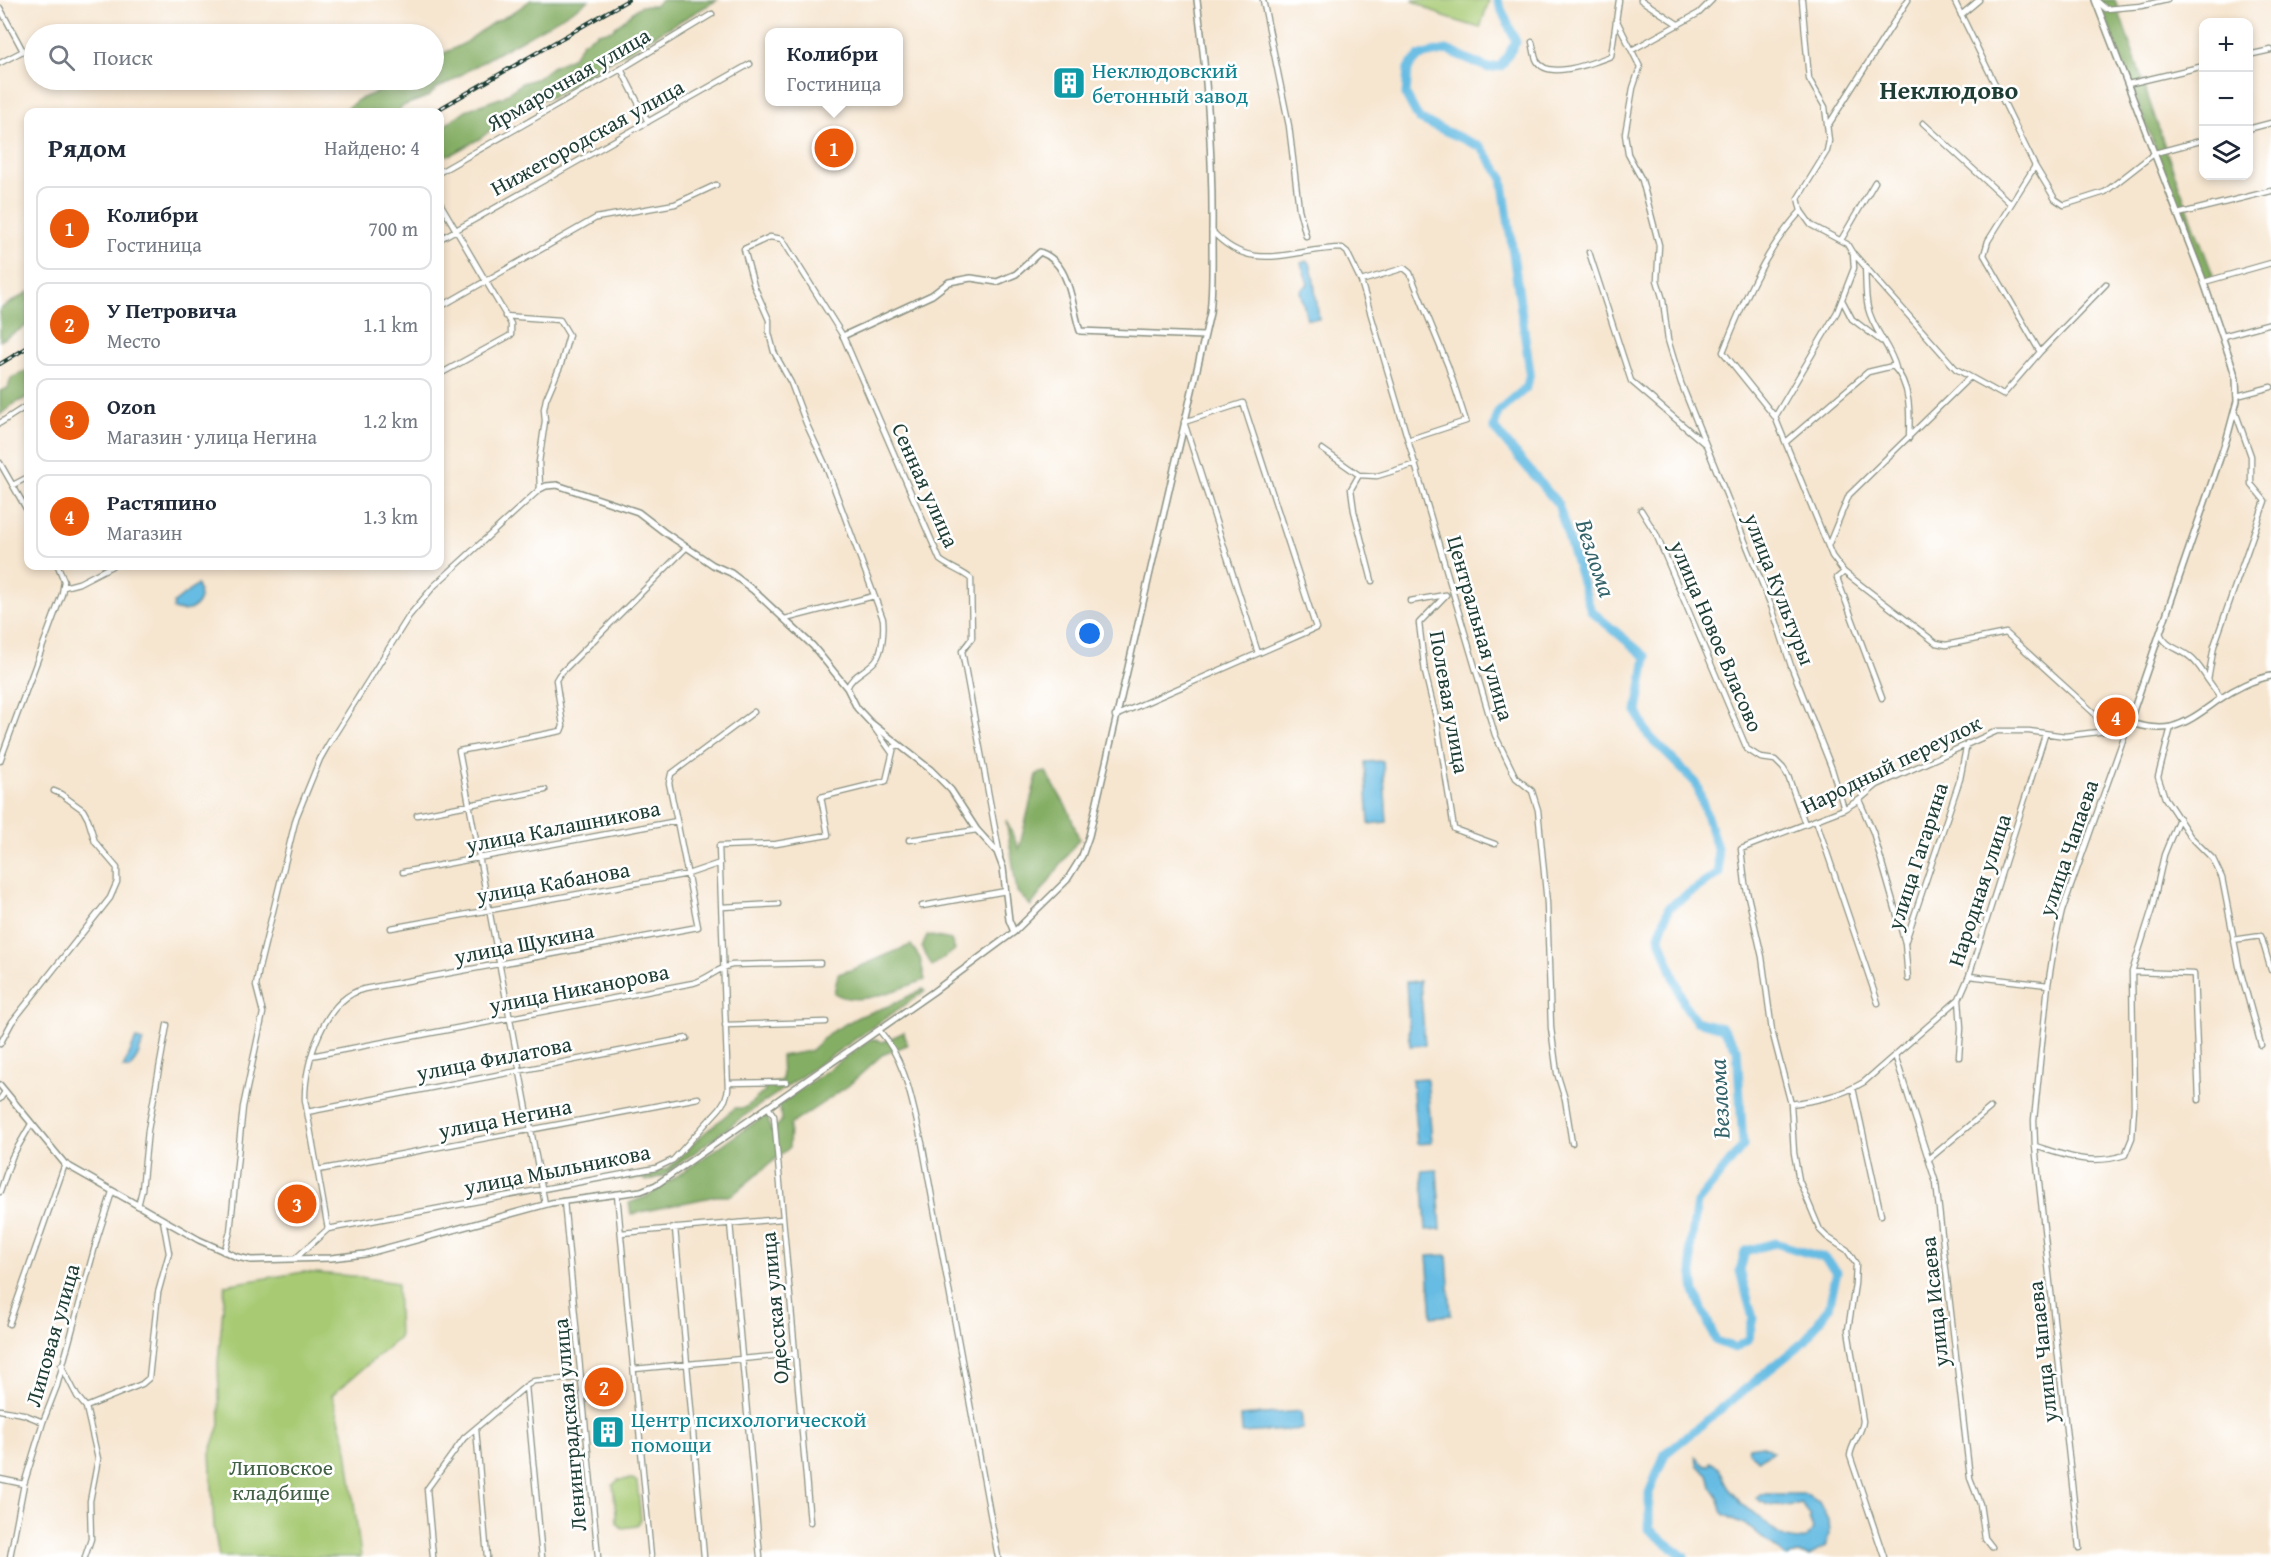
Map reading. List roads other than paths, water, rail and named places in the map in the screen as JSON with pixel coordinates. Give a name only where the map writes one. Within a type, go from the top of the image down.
[{"type":"street","points":[[0,1085],[65,1164],[224,1252],[251,1260],[346,1257],[383,1250],[545,1204],[641,1191],[656,1185],[879,1030],[1014,932],[1059,889],[1082,856],[1212,298],[1209,134],[1197,0]]},
{"type":"street","points":[[1263,0],[1289,126],[1299,208],[1306,236]]},
{"type":"street","points":[[1532,42],[1538,62],[1545,68],[1569,70],[1611,57],[1619,0]]},
{"type":"street","points":[[1641,0],[1679,25]]},
{"type":"street","points":[[1616,19],[1632,50],[1699,13],[1712,0]]},
{"type":"street","points":[[1802,0],[1809,79],[1825,107],[1829,141],[1827,152],[1798,198],[1800,211],[1811,225],[1841,240],[1851,250],[1956,369],[2003,395],[2040,352],[2106,284]]},
{"type":"street","points":[[1828,125],[1908,0]]},
{"type":"street","points":[[1954,0],[2035,166],[2055,200],[2064,205],[2105,192],[2155,153],[2199,141]]},
{"type":"street","points":[[1961,15],[1979,0]]},
{"type":"street","points":[[2096,0],[2106,9],[2141,6],[2168,0]]},
{"type":"street","name":"улица Чапаева","points":[[2079,1548],[2035,1146],[2034,1120],[2048,985],[2062,911],[2129,723],[2235,411],[2237,396],[2236,379],[2204,282],[2096,0]]},
{"type":"street","points":[[0,8],[23,51],[0,63]]},
{"type":"street","name":"Ярмарочная улица","points":[[444,170],[621,69],[712,14]]},
{"type":"street","points":[[1614,42],[1620,40],[1628,43]]},
{"type":"street","name":"улица Культуры","points":[[1632,50],[1640,67],[1633,88],[1624,134],[1628,154],[1642,180],[1659,245],[1657,280],[1663,300],[1668,340],[1682,383],[1772,608],[1791,666],[1832,769],[1844,809]]},
{"type":"street","points":[[2253,54],[2271,50]]},
{"type":"street","name":"Нижегородская улица","points":[[444,237],[750,64]]},
{"type":"street","points":[[2128,84],[2199,67]]},
{"type":"street","points":[[621,69],[648,122]]},
{"type":"street","points":[[1923,123],[2011,204]]},
{"type":"street","points":[[2253,128],[2271,123]]},
{"type":"street","points":[[2035,166],[1988,241],[1984,255],[2040,352]]},
{"type":"street","points":[[1841,240],[1875,182]]},
{"type":"street","points":[[444,305],[596,218],[675,204],[716,185]]},
{"type":"street","points":[[2178,214],[2271,191]]},
{"type":"street","points":[[444,210],[511,324],[511,335],[444,372]]},
{"type":"street","points":[[1800,211],[1781,237],[1743,302],[1723,352],[1775,417],[1832,556],[1844,572],[1936,643],[1946,645],[2006,633],[2094,713],[2106,731]]},
{"type":"street","name":"Центральная улица","points":[[1212,231],[1227,247],[1248,255],[1280,256],[1342,248],[1347,252],[1361,281],[1495,735],[1516,778],[1532,790],[1538,810],[1547,903],[1551,1028],[1557,1073],[1565,1099],[1572,1143]]},
{"type":"street","name":"Сенная улица","points":[[874,596],[825,464],[791,383],[774,352],[769,333],[769,320],[754,286],[744,249],[770,237],[782,239],[843,336],[940,560],[951,569],[966,574],[971,579],[972,638],[962,651],[1001,860]]},
{"type":"street","points":[[1775,417],[1842,300],[1854,268],[1851,250]]},
{"type":"street","points":[[843,336],[911,306],[932,295],[949,282],[971,278],[997,282],[1016,274],[1040,252],[1050,255],[1069,282],[1074,314],[1080,331],[1204,336]]},
{"type":"street","points":[[1589,252],[1631,381],[1707,446]]},
{"type":"street","points":[[2204,282],[2271,262]]},
{"type":"street","points":[[1865,266],[1869,309],[1883,343],[1894,359],[1896,369]]},
{"type":"street","points":[[1361,281],[1401,268],[1410,273],[1448,366],[1466,421],[1408,440]]},
{"type":"street","points":[[1842,300],[1852,319],[1883,343]]},
{"type":"street","points":[[505,315],[560,320],[569,334],[544,409],[545,421],[539,462],[540,489]]},
{"type":"street","points":[[2223,336],[2271,323]]},
{"type":"street","points":[[1786,442],[1868,372],[1893,366],[1901,373],[1908,399],[1909,438]]},
{"type":"street","points":[[1828,546],[1849,495],[1970,377]]},
{"type":"street","points":[[2237,396],[2271,387]]},
{"type":"street","points":[[1115,716],[1316,628],[1243,403],[1184,422],[1258,653]]},
{"type":"street","points":[[0,423],[24,408]]},
{"type":"street","points":[[2208,680],[2214,646],[2265,501],[2251,484],[2251,456],[2235,411]]},
{"type":"street","points":[[1322,449],[1359,475],[1377,476],[1416,464]]},
{"type":"street","points":[[0,463],[24,505]]},
{"type":"street","points":[[1359,475],[1351,489],[1354,511],[1372,580]]},
{"type":"street","points":[[13,485],[24,479]]},
{"type":"street","points":[[224,1252],[247,1088],[263,1013],[256,981],[296,818],[320,759],[357,696],[415,609],[434,586],[540,489],[557,485],[634,510],[713,565],[738,579],[813,646],[847,688],[857,708],[892,753]]},
{"type":"street","name":"улица Новое Власово","points":[[1641,510],[1656,534],[1747,749],[1761,758],[1775,760],[1783,768],[1805,824]]},
{"type":"street","points":[[545,1204],[459,751],[561,731],[556,680],[559,675],[687,547]]},
{"type":"street","points":[[0,761],[64,587],[60,570]]},
{"type":"street","points":[[64,587],[79,583],[104,570]]},
{"type":"street","points":[[1844,572],[1837,578],[1882,698]]},
{"type":"street","points":[[1410,601],[1446,595],[1452,590]]},
{"type":"street","name":"Полевая улица","points":[[1446,595],[1419,623],[1425,672],[1437,722],[1454,829],[1495,844]]},
{"type":"street","points":[[785,619],[874,596],[883,624],[879,654],[874,662],[852,678],[847,688]]},
{"type":"street","points":[[2159,632],[2162,639],[2169,645],[2188,655],[2199,665],[2221,698]]},
{"type":"street","points":[[2129,723],[2146,727],[2171,727],[2194,718],[2221,698],[2255,681],[2271,676]]},
{"type":"street","points":[[677,821],[669,783],[671,774],[754,712]]},
{"type":"street","points":[[870,722],[931,770],[951,790],[977,830],[991,844],[1001,860],[1009,920],[1014,932]]},
{"type":"street","name":"Народный переулок","points":[[1791,1104],[1772,1031],[1762,957],[1745,883],[1741,849],[1844,809],[1877,785],[1997,731],[2029,731],[2065,736],[2106,731],[2129,723]]},
{"type":"street","points":[[2171,727],[2158,777],[2165,798],[2190,836],[2213,859],[2222,878],[2233,940],[2261,1045]]},
{"type":"street","name":"Народная улица","points":[[1959,1057],[1961,1028],[1959,999],[1969,976],[2045,735]]},
{"type":"street","name":"улица Гагарина","points":[[1908,979],[1905,943],[1960,779],[1967,743]]},
{"type":"street","points":[[892,753],[894,747],[899,745]]},
{"type":"street","name":"улица Мыльникова","points":[[328,1229],[666,1165],[673,1160],[720,1108],[727,1097],[719,846],[776,844],[828,835],[821,797],[886,781],[892,753]]},
{"type":"street","points":[[417,815],[545,790]]},
{"type":"street","points":[[0,1044],[12,1022],[105,905],[117,882],[117,868],[95,842],[83,810],[54,791]]},
{"type":"street","points":[[1859,800],[1873,832],[1905,943]]},
{"type":"street","points":[[2035,1146],[2078,1160],[2113,1159],[2124,1155],[2132,1138],[2132,972],[2152,909],[2164,855],[2179,818]]},
{"type":"street","points":[[1816,820],[1878,1003]]},
{"type":"street","name":"улица Калашникова","points":[[403,872],[677,821],[698,927]]},
{"type":"street","points":[[909,840],[977,830]]},
{"type":"street","name":"улица Кабанова","points":[[391,928],[688,874],[720,864]]},
{"type":"street","points":[[922,906],[1006,891]]},
{"type":"street","points":[[722,907],[778,904]]},
{"type":"street","name":"улица Щукина","points":[[311,1056],[325,1022],[347,998],[356,992],[698,927]]},
{"type":"street","points":[[2233,940],[2261,936],[2271,970]]},
{"type":"street","name":"улица Никанорова","points":[[311,1056],[699,981],[724,967],[820,963]]},
{"type":"street","points":[[2132,972],[2194,974],[2199,1100]]},
{"type":"street","points":[[1969,976],[2048,985]]},
{"type":"street","points":[[1884,1557],[1850,1456],[1863,1421],[1848,1330],[1856,1264],[1847,1250],[1827,1238],[1820,1230],[1802,1190],[1794,1153],[1791,1104],[1832,1097],[1853,1088],[1959,999]]},
{"type":"street","points":[[725,1025],[826,1022]]},
{"type":"street","points":[[138,1206],[148,1130],[167,1025]]},
{"type":"street","points":[[879,1030],[892,1046],[909,1087],[922,1143],[998,1557]]},
{"type":"street","name":"улица Филатова","points":[[307,1112],[687,1038]]},
{"type":"street","name":"улица Исаева","points":[[1895,1055],[1938,1194],[1970,1478],[1980,1504],[1985,1538],[1992,1547]]},
{"type":"street","points":[[294,1259],[307,1250],[328,1229],[307,1112],[305,1085],[311,1056]]},
{"type":"street","points":[[728,1083],[786,1082]]},
{"type":"street","points":[[1853,1088],[1881,1215]]},
{"type":"street","points":[[0,1099],[5,1092]]},
{"type":"street","name":"улица Негина","points":[[318,1170],[698,1098]]},
{"type":"street","name":"Одесская улица","points":[[768,1107],[774,1116],[810,1521]]},
{"type":"street","points":[[1929,1159],[1990,1108]]},
{"type":"street","points":[[0,1192],[12,1157],[31,1124]]},
{"type":"street","points":[[9,1324],[65,1164]]},
{"type":"street","name":"Липовая улица","points":[[10,1557],[24,1484],[57,1386],[61,1365],[112,1192]]},
{"type":"street","points":[[617,1194],[651,1557]]},
{"type":"street","name":"Ленинградская улица","points":[[564,1201],[598,1557]]},
{"type":"street","points":[[621,1233],[782,1219]]},
{"type":"street","points":[[86,1407],[142,1384],[150,1378],[158,1293],[169,1252],[163,1220]]},
{"type":"street","points":[[730,1223],[760,1557]]},
{"type":"street","points":[[675,1228],[704,1557]]},
{"type":"street","points":[[307,1250],[309,1259]]},
{"type":"street","points":[[634,1369],[795,1354]]},
{"type":"street","points":[[61,1365],[77,1396],[86,1407],[98,1459],[90,1502],[91,1539],[86,1557]]},
{"type":"street","points":[[433,1557],[427,1489],[464,1438],[534,1381],[581,1378]]},
{"type":"street","points":[[526,1386],[542,1557]]},
{"type":"street","points":[[0,1410],[23,1414],[43,1422]]},
{"type":"street","points":[[476,1429],[487,1557]]},
{"type":"street","points":[[0,1479],[24,1484]]},
{"type":"water","points":[[1306,261],[1310,263],[1313,275],[1319,319],[1307,319],[1300,291],[1308,284],[1301,263]]},
{"type":"water","points":[[197,585],[200,598],[195,606],[186,610],[173,609],[174,603]]},
{"type":"water","points":[[1383,761],[1387,822],[1369,824],[1365,762]]},
{"type":"water","points":[[1420,981],[1425,1045],[1410,1046],[1406,982]]},
{"type":"water","points":[[136,1039],[143,1041],[138,1056],[130,1069],[123,1068]]},
{"type":"water","points":[[1427,1078],[1432,1143],[1417,1144],[1412,1079]]},
{"type":"water","points":[[1437,1170],[1441,1229],[1426,1230],[1422,1171]]},
{"type":"water","points":[[1447,1255],[1451,1315],[1432,1317],[1427,1256]]},
{"type":"water","points":[[1301,1411],[1303,1429],[1242,1433],[1241,1416]]},
{"type":"water","points":[[1762,1445],[1773,1452],[1758,1460],[1748,1452],[1749,1447]]},
{"type":"water","points":[[1695,1457],[1705,1466],[1710,1462],[1717,1467],[1740,1504],[1756,1514],[1774,1531],[1787,1538],[1797,1540],[1807,1537],[1813,1529],[1809,1519],[1811,1516],[1801,1503],[1784,1506],[1767,1504],[1757,1498],[1760,1494],[1804,1494],[1819,1502],[1828,1520],[1829,1534],[1825,1547],[1809,1556],[1798,1554],[1786,1557],[1750,1527],[1723,1514],[1708,1474],[1698,1466]]},
{"type":"waterway","name":"Везлома","points":[[1497,0],[1516,42],[1501,66],[1488,68],[1447,50],[1419,56],[1408,68],[1406,95],[1419,119],[1481,147],[1502,177],[1530,372],[1527,387],[1498,412],[1494,428],[1558,504],[1591,611],[1646,657],[1637,712],[1648,735],[1696,783],[1717,848],[1719,873],[1669,907],[1659,936],[1684,1004],[1696,1021],[1722,1028],[1737,1049],[1743,1146],[1697,1203],[1690,1249],[1695,1292],[1716,1341],[1735,1348],[1748,1340],[1753,1318],[1740,1271],[1745,1251],[1775,1243],[1824,1258],[1837,1272],[1829,1307],[1805,1341],[1665,1454],[1649,1493],[1649,1529],[1684,1557]]},
{"type":"railway","points":[[441,108],[628,0]]},
{"type":"railway","points":[[0,364],[24,349]]},
{"type":"place","name":"Неклюдовский бетонный завод","points":[[1069,83]]},
{"type":"place","name":"Колибри","points":[[834,148]]},
{"type":"place","name":"Растяпино","points":[[2116,717]]},
{"type":"place","name":"Ozon","points":[[297,1204]]},
{"type":"place","name":"У Петровича","points":[[604,1387]]},
{"type":"place","name":"Центр психологической помощи","points":[[608,1432]]},
{"type":"district","name":"Неклюдово","points":[[1949,89]]},
{"type":"park label","name":"Липовское кладбище","points":[[281,1480]]}]
